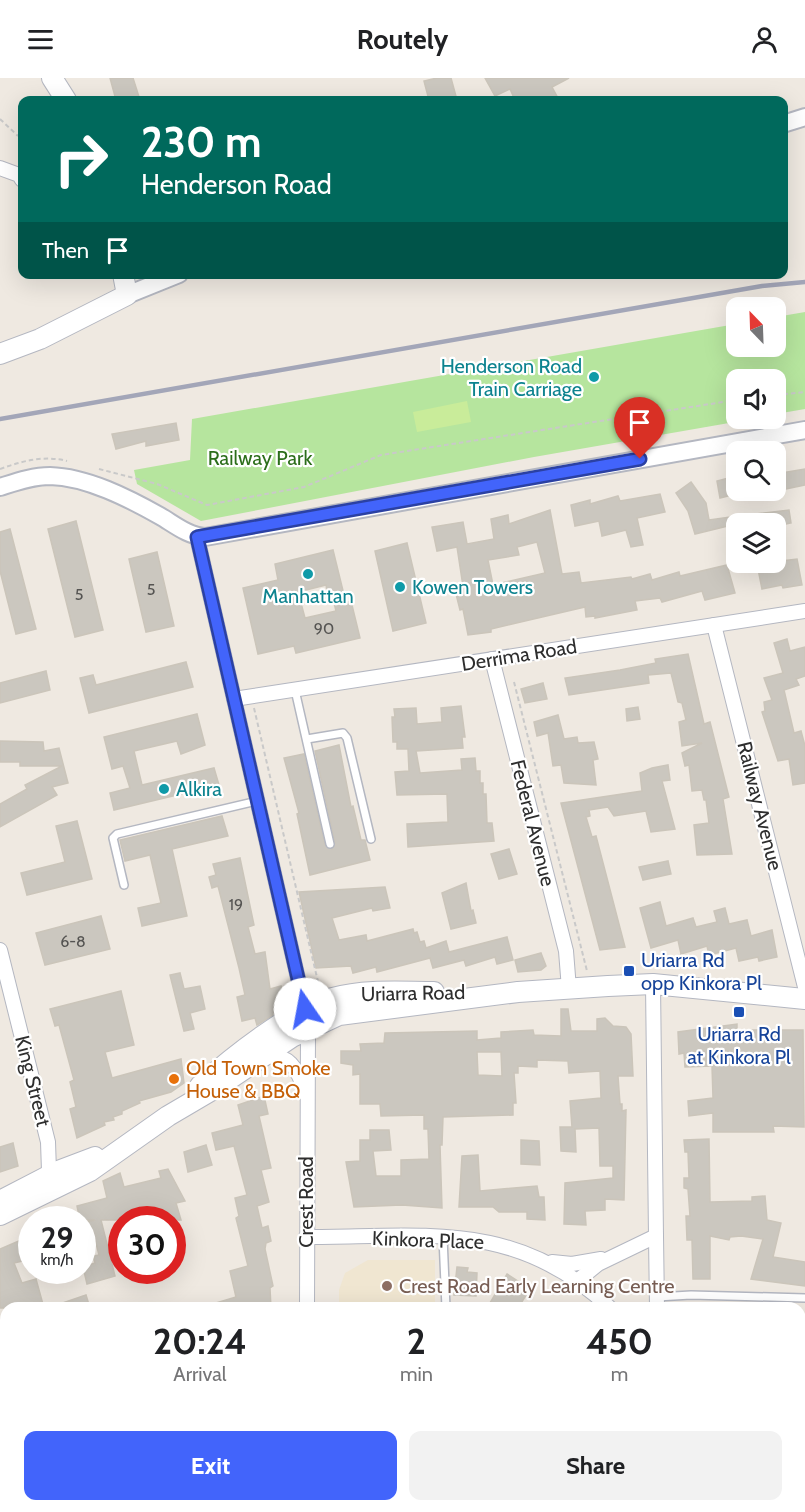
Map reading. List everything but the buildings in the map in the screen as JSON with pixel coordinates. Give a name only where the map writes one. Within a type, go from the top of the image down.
[{"type":"main road","points":[[52,78],[63,96]]},
{"type":"main road","points":[[0,354],[40,339],[127,295],[124,279]]},
{"type":"main road","name":"Uriarra Road","points":[[168,1116],[220,1068],[306,1018],[518,992],[653,984],[805,999]]},
{"type":"main road","name":"Uriarra Road","points":[[0,1215],[90,1171],[168,1116],[259,1060],[306,1018]]},
{"type":"main road","name":"Uriarra Road","points":[[0,1201],[83,1161],[131,1141]]},
{"type":"street","points":[[788,122],[805,117]]},
{"type":"street","points":[[0,168],[18,175]]},
{"type":"street","points":[[127,295],[167,279]]},
{"type":"street","points":[[0,487],[50,476],[82,482],[133,502],[197,537],[805,430]]},
{"type":"street","name":"Crest Road","points":[[197,537],[306,1018],[307,1302]]},
{"type":"street","name":"Derrima Road","points":[[234,699],[805,611]]},
{"type":"street","name":"Railway Avenue","points":[[714,625],[805,987]]},
{"type":"street","name":"Federal Avenue","points":[[492,659],[566,951],[569,989]]},
{"type":"street","name":"King Street","points":[[0,950],[48,1142],[48,1171],[40,1181]]},
{"type":"street","points":[[653,984],[657,1302]]},
{"type":"street","name":"Crest Road","points":[[259,1060],[272,1056],[290,1061],[297,1070],[306,1095]]},
{"type":"street","name":"King Street","points":[[48,1142],[63,1159],[83,1161]]},
{"type":"street","points":[[576,1282],[615,1255],[656,1236]]},
{"type":"street","name":"Kinkora Place","points":[[306,1237],[443,1237],[510,1246],[547,1261],[602,1302]]},
{"type":"street","points":[[547,1261],[582,1263],[615,1255]]},
{"type":"lane","points":[[296,690],[330,844]]},
{"type":"lane","points":[[307,739],[334,733],[343,733],[347,738],[371,839]]},
{"type":"lane","points":[[124,885],[113,838],[117,834],[257,801]]},
{"type":"lane","points":[[443,1237],[446,1302]]},
{"type":"lane","points":[[661,1302],[690,1295],[805,1298]]},
{"type":"path","points":[[0,119],[18,136]]},
{"type":"path","points":[[786,394],[805,392]]},
{"type":"path","points":[[94,468],[158,484],[207,505],[304,487],[381,455],[726,402]]},
{"type":"path","points":[[0,469],[17,463],[51,457],[73,463]]},
{"type":"path","points":[[514,682],[587,971]]},
{"type":"path","points":[[254,708],[319,986]]},
{"type":"shaded area","name":"Crest Road Early Learning Centre","points":[[368,1260],[435,1260],[435,1302],[339,1302],[339,1290],[345,1273]]},
{"type":"green space","name":"Railway Park","points":[[805,312],[805,409],[786,412],[786,369],[726,369],[726,424],[534,457],[201,521],[137,484],[134,470],[190,460],[192,419],[726,326],[726,357],[786,357],[786,315]]},
{"type":"green space","points":[[467,401],[471,422],[417,432],[413,412]]},
{"type":"railway","points":[[0,419],[762,286],[805,282]]},
{"type":"place","name":"Henderson Road Train Carriage","points":[[594,377]]},
{"type":"place","name":"Manhattan","points":[[308,574]]},
{"type":"place","name":"Kowen Towers","points":[[400,587]]},
{"type":"place","name":"Alkira","points":[[164,789]]},
{"type":"place","name":"Uriarra Rd opp Kinkora Pl","points":[[629,971]]},
{"type":"place","name":"Uriarra Rd at Kinkora Pl","points":[[739,1012]]},
{"type":"place","name":"Old Town Smoke House & BBQ","points":[[174,1079]]},
{"type":"place","name":"Crest Road Early Learning Centre","points":[[387,1286]]},
{"type":"route","points":[[305,1009],[197,537],[640,459]]}]
